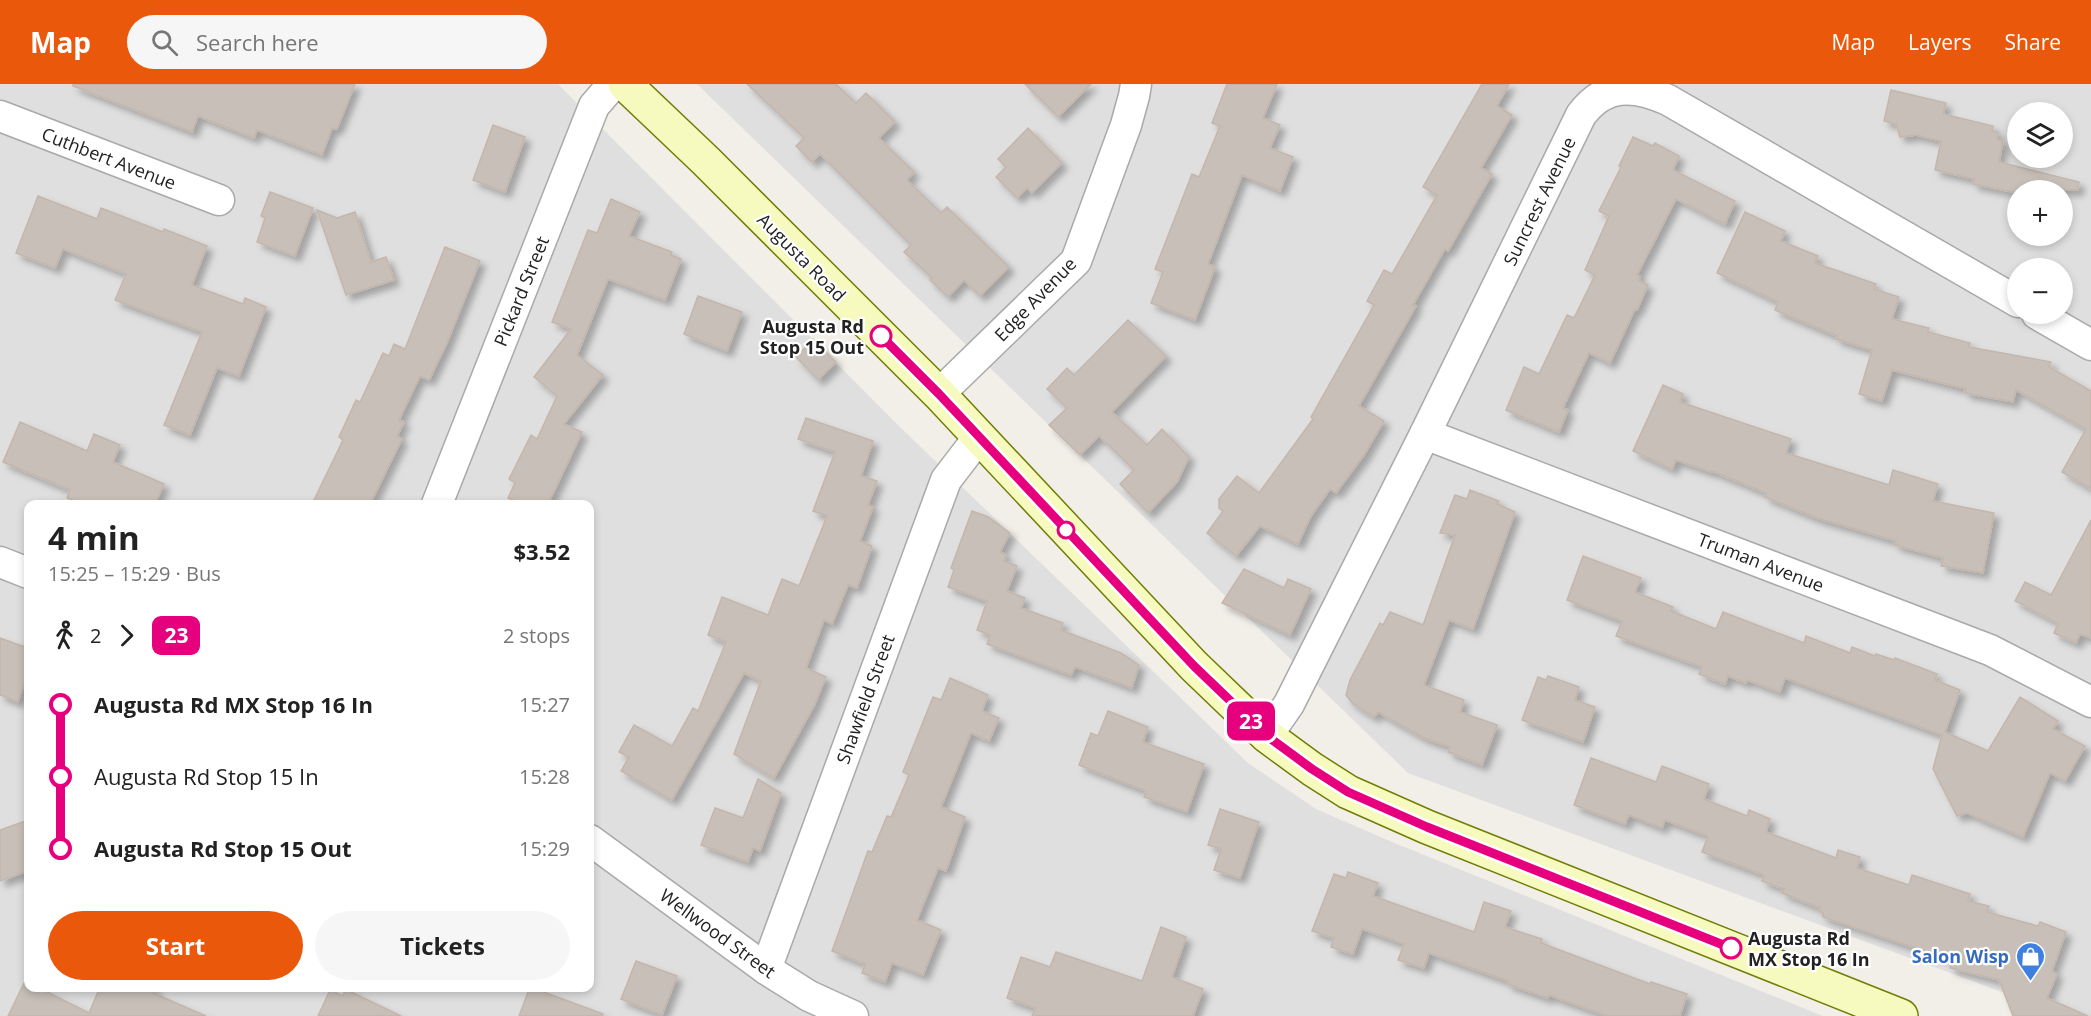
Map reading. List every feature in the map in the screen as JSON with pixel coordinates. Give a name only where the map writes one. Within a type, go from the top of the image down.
[{"type":"main road","name":"Augusta Road","points":[[625,84],[706,161],[939,394],[1194,666],[1267,736],[1312,769],[1348,792],[1388,809],[1901,1016]]},
{"type":"street","name":"Pickard Street","points":[[439,500],[594,106],[613,84]]},
{"type":"street","name":"Edge Avenue","points":[[939,394],[1076,261],[1129,116],[1136,84]]},
{"type":"street","name":"Suncrest Avenue","points":[[1267,736],[1289,704],[1425,434],[1581,115],[1590,100],[1604,90],[1624,85],[1645,89],[1668,100],[2007,296]]},
{"type":"street","name":"Cuthbert Avenue","points":[[0,116],[219,200]]},
{"type":"street","points":[[2054,324],[2091,345]]},
{"type":"street","name":"Truman Avenue","points":[[1425,434],[1990,650],[2091,702]]},
{"type":"street","name":"Shawfield Street","points":[[766,969],[946,480],[979,437]]},
{"type":"street","points":[[0,562],[24,571]]},
{"type":"street","name":"Wellwood Street","points":[[594,843],[766,969],[809,996],[853,1016]]},
{"type":"shaded area","points":[[0,84],[558,84],[899,426],[1248,763],[1316,809],[1392,842],[1823,1016],[0,1016]]},
{"type":"shaded area","points":[[697,84],[2091,84],[2091,1016],[2067,1016],[1408,773]]},
{"type":"building","points":[[73,84],[355,84],[337,129],[332,128],[322,155],[257,130],[254,138],[198,116],[192,132],[73,86]]},
{"type":"building","points":[[747,84],[836,84],[856,103],[866,93],[895,122],[879,138],[914,172],[907,180],[941,213],[947,207],[1009,267],[980,296],[964,280],[948,297],[930,280],[932,278],[904,252],[911,245],[820,154],[812,162],[796,146],[804,138]]},
{"type":"building","points":[[1025,84],[1091,84],[1058,117]]},
{"type":"building","points":[[1227,84],[1277,84],[1263,118],[1280,125],[1270,148],[1293,157],[1280,191],[1242,175],[1208,264],[1215,267],[1195,320],[1151,303],[1163,272],[1155,269],[1192,174],[1199,177],[1220,126],[1212,123]]},
{"type":"building","points":[[1482,84],[1509,84],[1497,106],[1512,115],[1481,168],[1492,174],[1448,251],[1445,249],[1413,305],[1416,306],[1359,406],[1384,421],[1364,455],[1336,493],[1330,489],[1311,516],[1298,544],[1260,526],[1236,556],[1207,533],[1223,511],[1219,508],[1219,499],[1237,476],[1259,493],[1313,419],[1311,417],[1374,305],[1367,301],[1384,270],[1392,274],[1437,195],[1423,187]]},
{"type":"building","points":[[1891,90],[1946,103],[1943,114],[1993,126],[1992,131],[1998,132],[1997,139],[2003,141],[1999,162],[2007,164],[2007,168],[2023,168],[2071,180],[2007,180],[2007,191],[1973,184],[1974,179],[1935,170],[1941,141],[1916,135],[1900,137],[1896,124],[1884,121]]},
{"type":"building","points":[[493,125],[525,137],[505,192],[473,180]]},
{"type":"building","points":[[1028,128],[1062,163],[1032,193],[1027,188],[1017,198],[996,177],[1006,167],[998,159]]},
{"type":"building","points":[[1633,137],[1653,146],[1655,143],[1679,156],[1673,170],[1735,201],[1725,224],[1676,199],[1637,275],[1640,276],[1639,281],[1648,285],[1637,310],[1635,309],[1610,363],[1589,353],[1563,408],[1568,410],[1559,432],[1506,410],[1524,367],[1539,374],[1567,315],[1574,318],[1595,275],[1585,270],[1609,216],[1599,211]]},
{"type":"building","points":[[2073,180],[2079,182],[2078,190],[2073,190]]},
{"type":"building","points":[[270,192],[313,208],[295,256],[257,242],[265,218],[261,216]]},
{"type":"building","points":[[38,196],[97,219],[101,208],[207,246],[192,285],[243,304],[245,298],[266,307],[239,376],[217,368],[190,435],[164,425],[202,332],[115,300],[126,274],[63,249],[55,268],[16,253]]},
{"type":"building","points":[[611,199],[640,212],[629,236],[672,252],[671,255],[681,259],[665,300],[608,279],[577,355],[603,375],[564,424],[582,432],[550,500],[513,500],[508,498],[515,483],[509,479],[531,435],[537,439],[557,396],[534,377],[571,329],[552,322],[588,230],[597,233]]},
{"type":"building","points":[[317,210],[337,218],[355,212],[371,262],[386,257],[394,280],[346,295]]},
{"type":"building","points":[[1745,212],[1785,231],[1781,241],[1818,256],[1815,263],[1876,284],[1874,289],[1899,297],[1892,319],[1929,328],[1928,332],[1970,343],[1969,347],[2051,362],[2049,367],[2091,391],[2091,489],[2062,472],[2086,429],[2016,390],[2013,402],[1965,393],[1966,389],[1892,370],[1882,401],[1859,394],[1872,350],[1836,339],[1837,336],[1775,310],[1778,302],[1717,273]]},
{"type":"building","points":[[445,247],[480,261],[447,343],[429,380],[420,376],[399,420],[404,422],[397,436],[402,439],[372,500],[314,500],[343,440],[339,437],[356,400],[360,402],[383,353],[389,356],[394,344],[405,349]]},
{"type":"building","points":[[698,296],[742,312],[727,351],[684,334]]},
{"type":"building","points":[[1128,320],[1166,356],[1112,412],[1147,445],[1162,429],[1189,457],[1177,482],[1148,513],[1120,484],[1134,470],[1099,436],[1080,455],[1049,425],[1067,408],[1047,389],[1067,368],[1074,375]]},
{"type":"building","points":[[813,339],[836,362],[818,380],[796,357]]},
{"type":"building","points":[[1663,385],[1683,394],[1680,402],[1791,439],[1786,453],[1889,485],[1893,470],[1938,484],[1933,501],[1994,513],[1983,573],[1941,566],[1943,558],[1895,545],[1896,541],[1817,518],[1765,497],[1766,493],[1712,471],[1676,460],[1672,469],[1633,451]]},
{"type":"building","points":[[806,418],[873,441],[861,476],[877,481],[868,505],[873,507],[860,541],[872,546],[857,588],[848,585],[832,624],[824,620],[806,668],[826,677],[814,706],[774,778],[734,754],[761,681],[744,673],[672,800],[621,771],[629,757],[619,752],[634,725],[672,746],[693,708],[698,711],[726,642],[708,635],[722,597],[768,615],[782,579],[799,586],[827,516],[813,511],[835,452],[798,439]]},
{"type":"building","points":[[20,422],[87,451],[94,434],[120,445],[113,462],[164,484],[157,500],[72,500],[67,498],[70,490],[3,462]]},
{"type":"building","points":[[1470,490],[1499,501],[1497,504],[1515,512],[1473,629],[1449,620],[1424,685],[1464,700],[1460,712],[1497,725],[1482,765],[1448,752],[1450,747],[1424,738],[1378,712],[1374,717],[1353,704],[1346,695],[1350,680],[1380,623],[1383,625],[1390,612],[1423,625],[1455,535],[1440,533],[1455,495],[1467,499]]},
{"type":"building","points":[[972,511],[988,517],[1010,533],[1000,552],[1006,555],[1004,561],[1017,566],[1007,591],[1025,598],[1021,608],[1063,623],[1061,630],[1121,653],[1139,665],[1132,688],[1075,667],[1071,675],[987,644],[990,635],[977,630],[987,601],[948,587],[954,570],[951,568]]},
{"type":"building","points":[[2091,520],[2091,638],[2080,634],[2076,643],[2054,633],[2058,623],[2015,601],[2025,582],[2051,595]]},
{"type":"building","points":[[1583,556],[1641,578],[1635,592],[1673,607],[1671,611],[1716,629],[1723,612],[1804,643],[1806,636],[1850,653],[1852,647],[1875,656],[1876,654],[1894,660],[1895,658],[1937,674],[1935,680],[1960,690],[1945,732],[1988,751],[2020,697],[2058,721],[2053,729],[2085,746],[2065,781],[2050,773],[2023,837],[1967,813],[1957,816],[1933,769],[1942,735],[1785,678],[1780,692],[1728,676],[1725,684],[1699,674],[1702,667],[1616,636],[1622,621],[1567,600]]},
{"type":"building","points":[[1244,569],[1284,588],[1288,579],[1311,589],[1290,635],[1222,603]]},
{"type":"building","points":[[0,638],[24,647],[24,684],[18,702],[0,695]]},
{"type":"building","points":[[1548,676],[1579,687],[1575,700],[1595,707],[1583,742],[1522,720],[1538,677],[1546,680]]},
{"type":"building","points":[[950,678],[988,695],[982,711],[999,718],[989,741],[971,733],[941,807],[965,817],[946,871],[938,868],[917,920],[941,930],[923,975],[892,963],[885,982],[862,973],[865,964],[832,951],[868,851],[872,852],[887,816],[891,817],[909,775],[903,772],[933,697],[941,700]]},
{"type":"building","points":[[1108,711],[1148,727],[1143,742],[1204,764],[1187,812],[1144,797],[1146,791],[1079,765],[1091,733],[1098,736]]},
{"type":"building","points":[[1591,758],[1656,782],[1662,766],[1709,784],[1704,799],[1747,816],[1749,810],[1770,819],[1766,832],[1836,858],[1838,850],[1860,857],[1857,868],[1909,885],[1912,875],[1970,894],[1968,901],[1989,906],[1987,912],[2038,926],[2040,922],[2066,932],[2052,971],[2057,974],[2047,998],[2088,1016],[2013,1016],[1999,980],[1950,968],[1952,960],[1823,917],[1823,913],[1819,911],[1820,908],[1782,893],[1784,889],[1762,881],[1764,875],[1702,852],[1708,836],[1665,820],[1662,828],[1629,815],[1625,824],[1574,805]]},
{"type":"building","points":[[758,779],[781,793],[760,851],[753,848],[748,862],[701,845],[715,808],[743,818]]},
{"type":"building","points":[[1220,809],[1259,822],[1240,878],[1214,870],[1221,849],[1208,845]]},
{"type":"building","points":[[24,821],[24,872],[0,881],[0,830]]},
{"type":"building","points":[[1348,872],[1378,883],[1373,896],[1474,932],[1484,902],[1511,911],[1505,927],[1542,939],[1541,943],[1650,984],[1651,982],[1687,994],[1680,1016],[1607,1016],[1549,995],[1548,998],[1507,984],[1508,981],[1429,953],[1424,968],[1398,960],[1404,944],[1362,929],[1353,954],[1331,947],[1334,938],[1312,931],[1334,874],[1346,878]]},
{"type":"building","points":[[1161,927],[1186,937],[1172,977],[1203,989],[1193,1016],[1032,1016],[1035,1008],[1007,998],[1021,957],[1050,967],[1056,952],[1142,981]]},
{"type":"building","points":[[636,961],[677,976],[662,1015],[621,999]]},
{"type":"building","points":[[24,983],[24,992],[47,992],[89,1013],[98,992],[153,992],[206,1016],[8,1016]]},
{"type":"building","points":[[329,992],[343,996],[344,992],[351,992],[401,1016],[318,1016]]},
{"type":"building","points":[[528,992],[544,992],[603,1014],[602,1016],[519,1016]]},
{"type":"bus line","name":"23","points":[[881,336],[939,394],[1194,666],[1267,736],[1312,769],[1348,792],[1427,827],[1731,948]]},
{"type":"place","name":"Augusta Rd Stop 15 Out","points":[[881,336]]},
{"type":"place","name":"Augusta Rd MX Stop 16 In","points":[[1731,948]]},
{"type":"place","name":"Salon Wisp","points":[[2030,982]]}]
